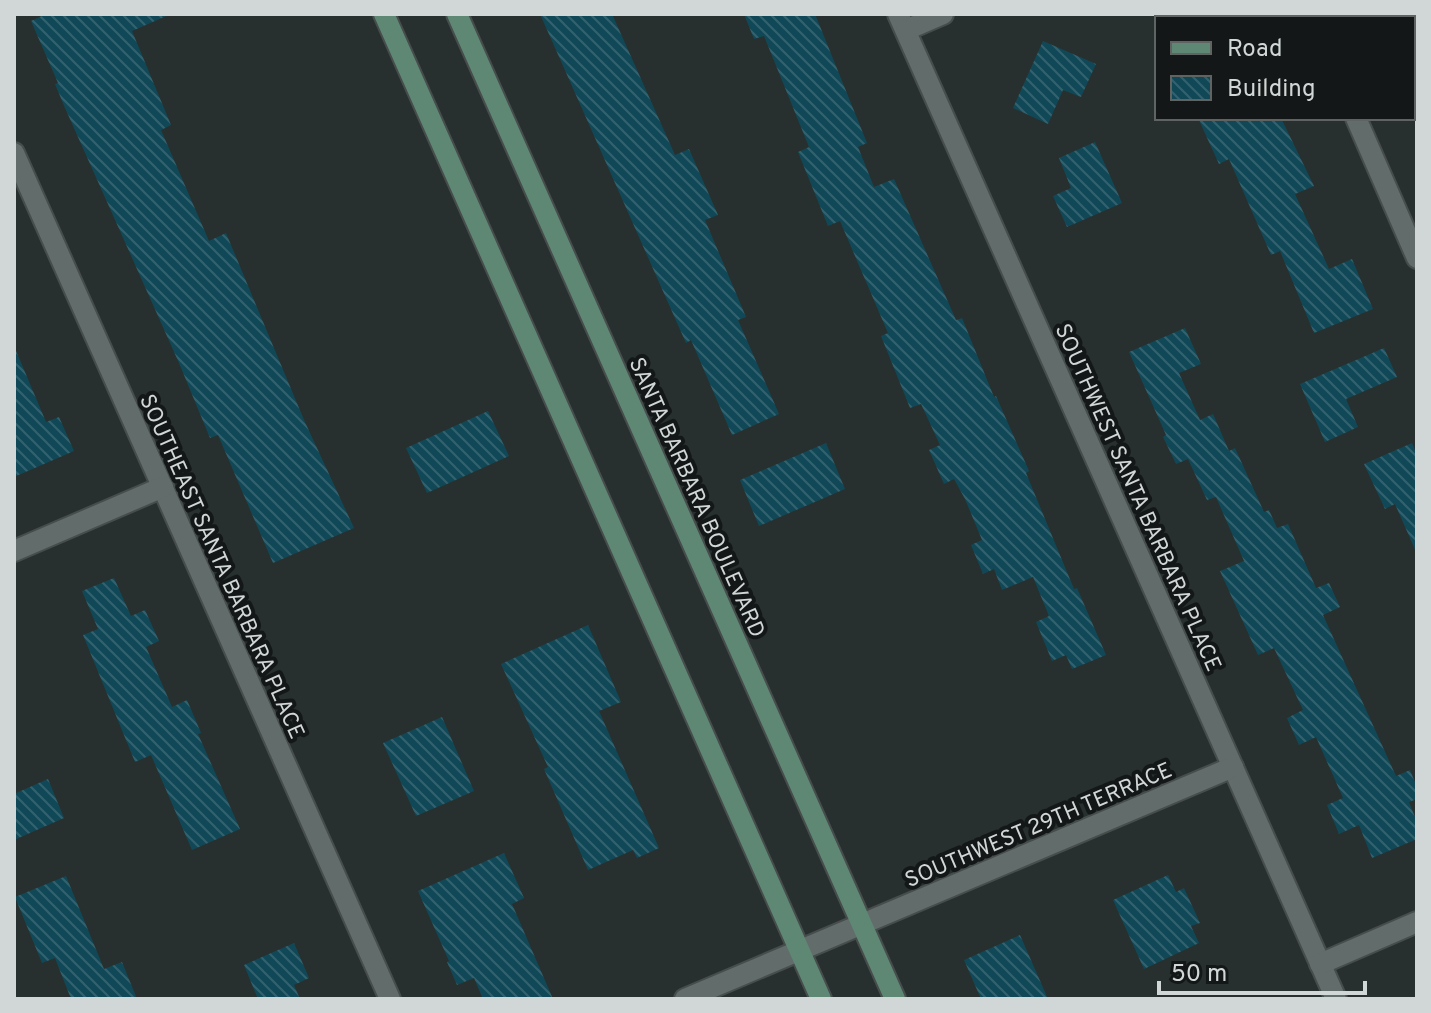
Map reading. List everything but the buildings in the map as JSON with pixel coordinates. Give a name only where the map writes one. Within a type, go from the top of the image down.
[{"type":"main road","points":[[384,14],[821,999]]},
{"type":"main road","name":"SANTA BARBARA BOULEVARD","points":[[457,14],[895,999]]},
{"type":"street","points":[[902,22],[943,14]]},
{"type":"street","name":"SOUTHWEST SANTA BARBARA PLACE","points":[[902,22],[1336,999]]},
{"type":"street","points":[[1357,120],[1417,258]]},
{"type":"street","name":"SOUTHEAST SANTA BARBARA PLACE","points":[[14,153],[390,999]]},
{"type":"street","points":[[14,551],[163,487]]},
{"type":"street","name":"SOUTHWEST 29TH TERRACE","points":[[685,999],[1233,767]]},
{"type":"street","points":[[1320,964],[1417,922]]}]
